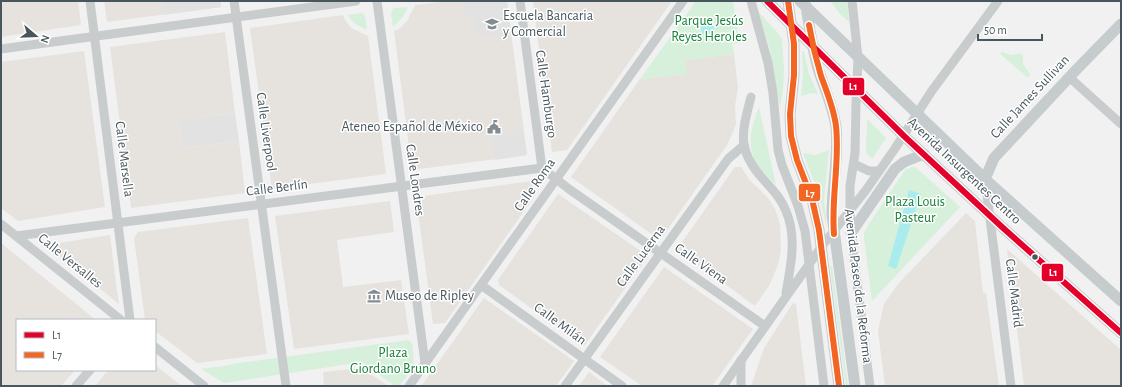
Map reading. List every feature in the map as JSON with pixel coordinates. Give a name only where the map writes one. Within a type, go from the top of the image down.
[{"type":"main road","name":"Avenida Insurgentes Centro","points":[[767,1],[904,136],[1121,333]]},
{"type":"main road","points":[[788,1],[794,44],[794,75],[790,114],[791,136],[797,160],[812,199],[822,246],[839,386]]},
{"type":"main road","name":"Avenida Insurgentes Centro","points":[[804,3],[916,114],[985,179],[1121,302]]},
{"type":"main road","name":"Avenida Paseo de la Reforma","points":[[804,3],[812,45],[822,80],[831,102],[836,126],[837,151],[832,193],[834,230],[855,386]]},
{"type":"main road","name":"Calle James Sullivan","points":[[985,179],[994,158],[1068,77],[1121,24]]},
{"type":"main road","points":[[851,233],[895,169],[904,162],[924,154]]},
{"type":"street","name":"Calle Marsella","points":[[90,1],[130,319]]},
{"type":"street","name":"Calle Liverpool","points":[[234,1],[286,386]]},
{"type":"street","points":[[1,49],[356,1]]},
{"type":"street","name":"Calle Londres","points":[[377,1],[426,363]]},
{"type":"street","name":"Calle Hamburgo","points":[[520,1],[542,168]]},
{"type":"street","name":"Calle Roma","points":[[409,386],[683,1]]},
{"type":"street","points":[[750,1],[768,63],[780,157],[801,216],[805,232],[810,262],[824,386]]},
{"type":"street","name":"Avenida Paseo de la Reforma","points":[[852,1],[858,58],[854,164],[850,186],[851,233],[870,386]]},
{"type":"street","points":[[723,386],[810,262],[880,171],[904,136],[916,114],[998,1]]},
{"type":"street","points":[[1068,77],[1121,124]]},
{"type":"street","points":[[751,97],[744,126],[743,146],[754,167],[781,200],[787,212],[791,226],[792,258],[786,296]]},
{"type":"street","name":"Calle Lucerna","points":[[565,386],[728,159],[743,146]]},
{"type":"street","points":[[854,164],[869,171],[880,171]]},
{"type":"street","name":"Calle Berlín","points":[[16,236],[542,168]]},
{"type":"street","name":"Calle Viena","points":[[542,168],[556,180],[765,326]]},
{"type":"street","name":"Calle Madrid","points":[[985,179],[1011,386]]},
{"type":"street","name":"Calle Versalles","points":[[1,224],[120,319]]},
{"type":"street","name":"Calle Milán","points":[[481,285],[622,386]]},
{"type":"street","points":[[156,348],[204,386]]},
{"type":"street","points":[[741,360],[741,386]]},
{"type":"street","points":[[76,386],[89,371]]},
{"type":"shaded area","points":[[2,1],[78,1],[81,25],[1,37]]},
{"type":"shaded area","points":[[104,1],[220,1],[221,7],[107,22]]},
{"type":"shaded area","points":[[162,1],[220,1],[221,7],[164,15]]},
{"type":"shaded area","points":[[448,1],[507,1],[527,155],[412,170],[394,31],[399,29],[407,21],[415,5]]},
{"type":"shaded area","name":"Escuela Bancaria y Comercial","points":[[463,1],[507,1],[511,32],[476,37],[473,14],[465,15]]},
{"type":"shaded area","points":[[533,1],[672,1],[567,150],[552,152]]},
{"type":"shaded area","points":[[343,15],[351,28],[368,36],[386,174],[272,189],[250,28]]},
{"type":"shaded area","points":[[225,32],[235,113],[178,120],[182,148],[239,141],[245,193],[131,208],[110,47]]},
{"type":"shaded area","points":[[84,51],[105,207],[18,221],[1,208],[1,62]]},
{"type":"shaded area","points":[[734,54],[738,88],[735,106],[736,124],[733,132],[727,145],[660,240],[571,177],[640,79],[686,74],[685,60]]},
{"type":"shaded area","points":[[235,113],[239,141],[182,148],[178,120]]},
{"type":"shaded area","points":[[523,129],[527,155],[495,160],[491,134],[501,132],[502,136],[516,134],[516,131]]},
{"type":"shaded area","points":[[735,167],[741,167],[749,179],[768,198],[775,209],[780,224],[781,249],[778,265],[769,286],[755,306],[677,249]]},
{"type":"shaded area","points":[[532,181],[534,197],[445,323],[433,324],[416,197]]},
{"type":"shaded area","points":[[558,194],[648,256],[584,346],[499,285],[498,280]]},
{"type":"shaded area","points":[[390,201],[394,232],[337,240],[343,287],[401,280],[409,334],[294,349],[275,216]]},
{"type":"shaded area","points":[[966,213],[975,221],[983,293],[986,293],[999,386],[885,386],[878,331],[884,304],[898,284]]},
{"type":"shaded area","points":[[248,218],[267,354],[197,363],[156,332],[156,319],[145,319],[134,238],[138,232]]},
{"type":"shaded area","points":[[110,235],[116,284],[119,304],[46,245]]},
{"type":"shaded area","points":[[1,243],[95,319],[16,319],[16,371],[74,371],[61,386],[1,386]]},
{"type":"shaded area","points":[[1007,249],[1121,350],[1121,386],[1024,386]]},
{"type":"shaded area","points":[[664,267],[753,329],[712,386],[642,386],[600,357]]},
{"type":"shaded area","points":[[484,298],[574,361],[556,386],[422,385]]},
{"type":"shaded area","points":[[793,303],[796,304],[806,386],[751,386],[764,348]]},
{"type":"shaded area","points":[[156,366],[182,386],[95,386],[107,371],[156,371]]},
{"type":"shaded area","points":[[362,368],[388,386],[324,386],[323,372]]},
{"type":"shaded area","points":[[589,372],[606,385],[608,386],[579,386]]},
{"type":"green space","name":"Parque Jesús Reyes Heroles","points":[[696,1],[733,1],[739,43],[732,44],[734,54],[685,60],[687,74],[640,79]]},
{"type":"green space","points":[[830,1],[847,1],[849,22],[841,15]]},
{"type":"green space","points":[[408,7],[403,17],[393,27],[391,12],[394,8]]},
{"type":"green space","points":[[756,9],[782,38],[784,69],[783,90],[780,107],[769,46]]},
{"type":"green space","points":[[362,13],[365,16],[367,30],[355,24],[347,15]]},
{"type":"green space","points":[[802,51],[804,52],[809,74],[818,94],[812,93],[801,96],[803,74]]},
{"type":"green space","points":[[1002,51],[1013,55],[1021,53],[1023,55],[1023,64],[1030,74],[1028,78],[1000,54]]},
{"type":"green space","points":[[759,107],[776,185],[759,167],[751,149],[752,130]]},
{"type":"green space","points":[[867,119],[886,138],[872,159],[866,153]]},
{"type":"green space","points":[[829,150],[824,200],[827,229],[819,194],[803,153],[815,155]]},
{"type":"green space","name":"Plaza Louis Pasteur","points":[[915,167],[960,207],[872,301],[864,233],[905,170]]},
{"type":"green space","points":[[830,266],[832,266],[848,386],[846,386]]},
{"type":"green space","name":"Plaza Giordano Bruno","points":[[409,340],[412,345],[414,358],[413,366],[409,374],[399,386],[395,386],[362,362],[224,383],[201,369],[232,364]]},
{"type":"water","points":[[713,20],[714,33],[702,34],[700,21]]},
{"type":"water","points":[[909,190],[921,194],[896,269],[888,266]]},
{"type":"transit line","name":"L1","points":[[767,1],[904,136],[1002,227],[1121,333]]},
{"type":"transit line","name":"L7","points":[[788,1],[794,44],[794,75],[790,114],[791,136],[797,160],[812,199],[819,230],[839,386]]},
{"type":"transit line","name":"L7","points":[[809,25],[817,63],[832,107],[836,126],[837,153],[833,220],[834,234]]},
{"type":"place","name":"Escuela Bancaria y Comercial","points":[[492,24]]},
{"type":"place","name":"Ateneo Español de México","points":[[494,127]]},
{"type":"place","name":"Museo de Ripley","points":[[374,296]]}]
